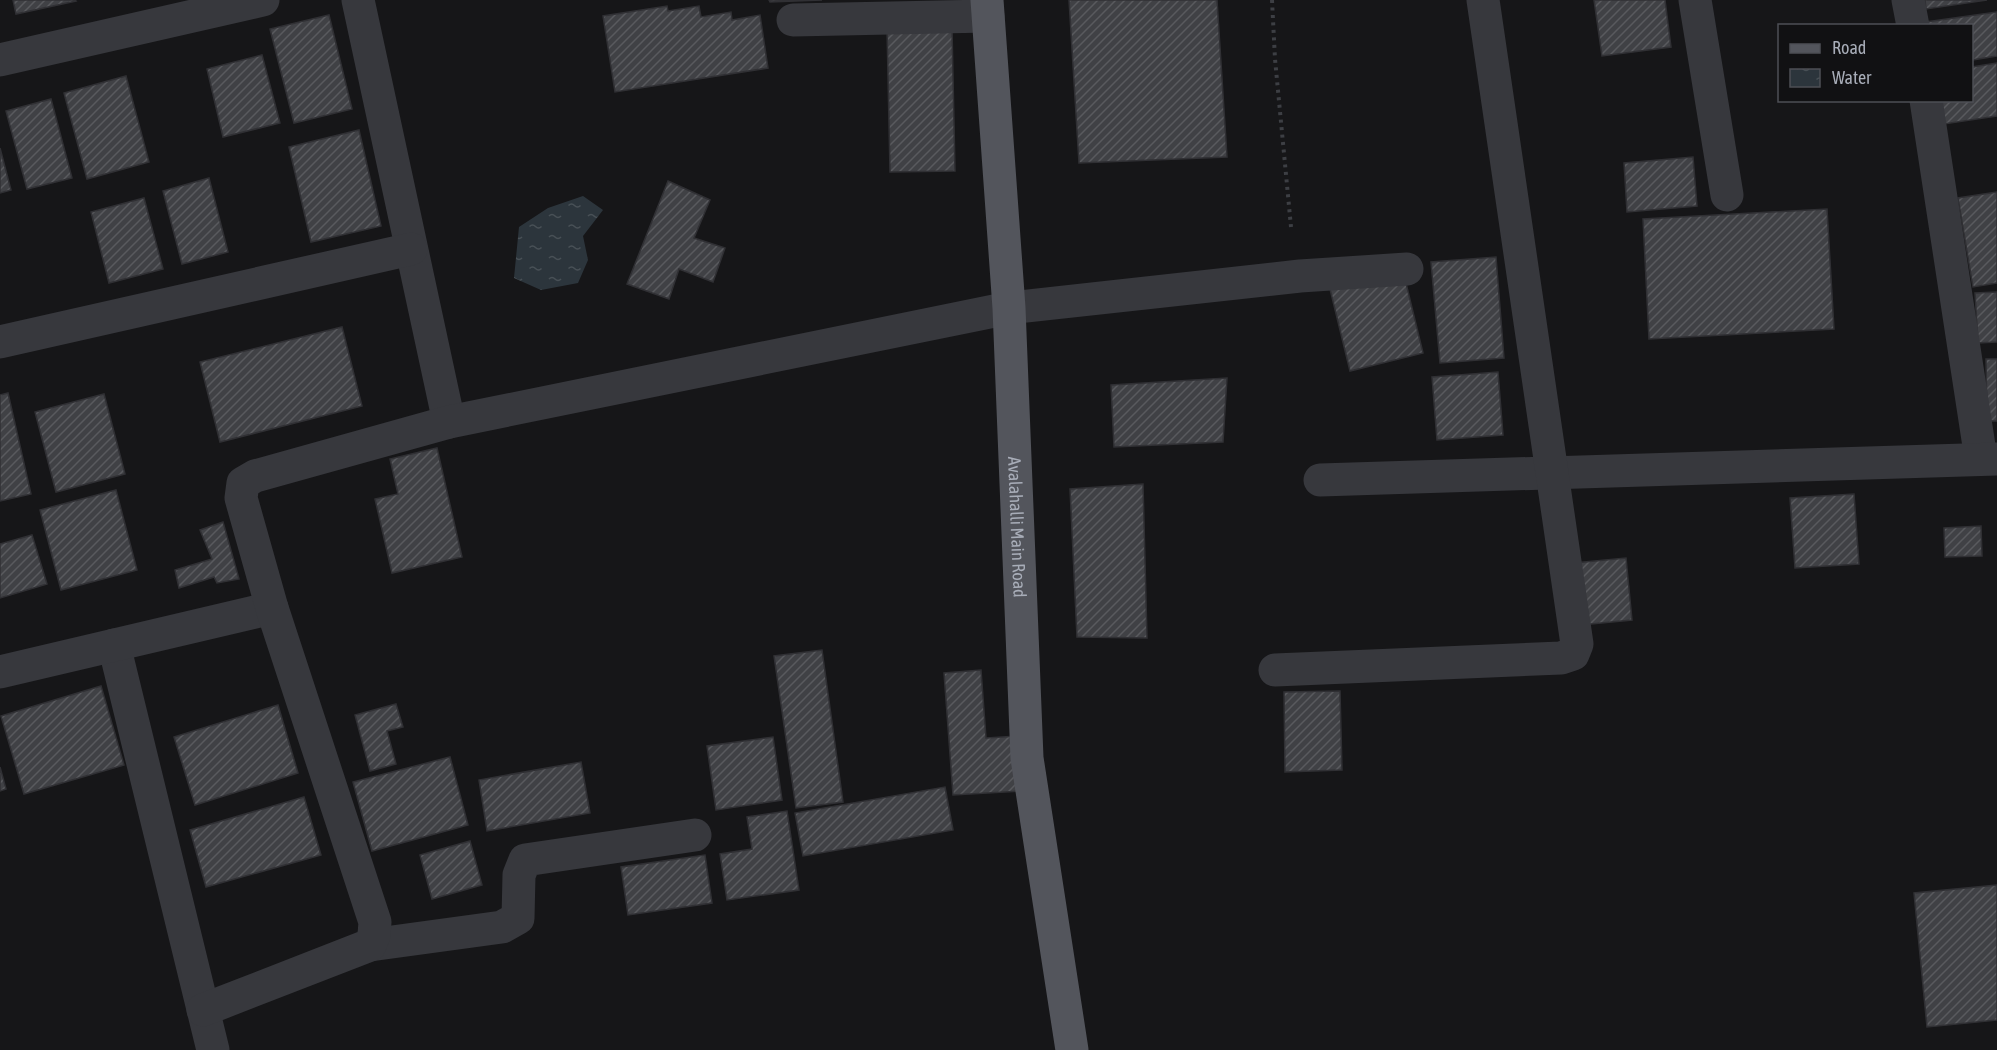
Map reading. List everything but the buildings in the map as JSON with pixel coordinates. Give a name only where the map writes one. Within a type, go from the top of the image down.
[{"type":"main road","name":"Avalahalli Main Road","points":[[987,8],[1010,308],[1027,758],[1072,1050]]},
{"type":"street","points":[[0,60],[263,0]]},
{"type":"street","points":[[358,0],[449,422]]},
{"type":"street","points":[[1275,670],[1561,658],[1573,654],[1577,644],[1483,0]]},
{"type":"street","points":[[1695,0],[1727,195]]},
{"type":"street","points":[[1908,0],[1913,24]]},
{"type":"street","points":[[793,20],[987,8]]},
{"type":"street","points":[[1320,480],[1989,459],[1926,102]]},
{"type":"street","points":[[0,342],[411,249]]},
{"type":"street","points":[[370,945],[375,922],[272,608],[242,498],[243,483],[255,476],[449,422],[1010,308],[1267,279],[1407,269]]},
{"type":"street","points":[[0,672],[272,608]]},
{"type":"street","points":[[114,645],[213,1050]]},
{"type":"street","points":[[203,1010],[370,945],[502,927],[518,918],[519,875],[525,860],[695,835]]},
{"type":"path","points":[[1272,0],[1275,59],[1291,227]]},
{"type":"water","points":[[583,196],[603,210],[583,236],[588,260],[578,283],[541,290],[514,278],[519,227],[548,208]]}]
